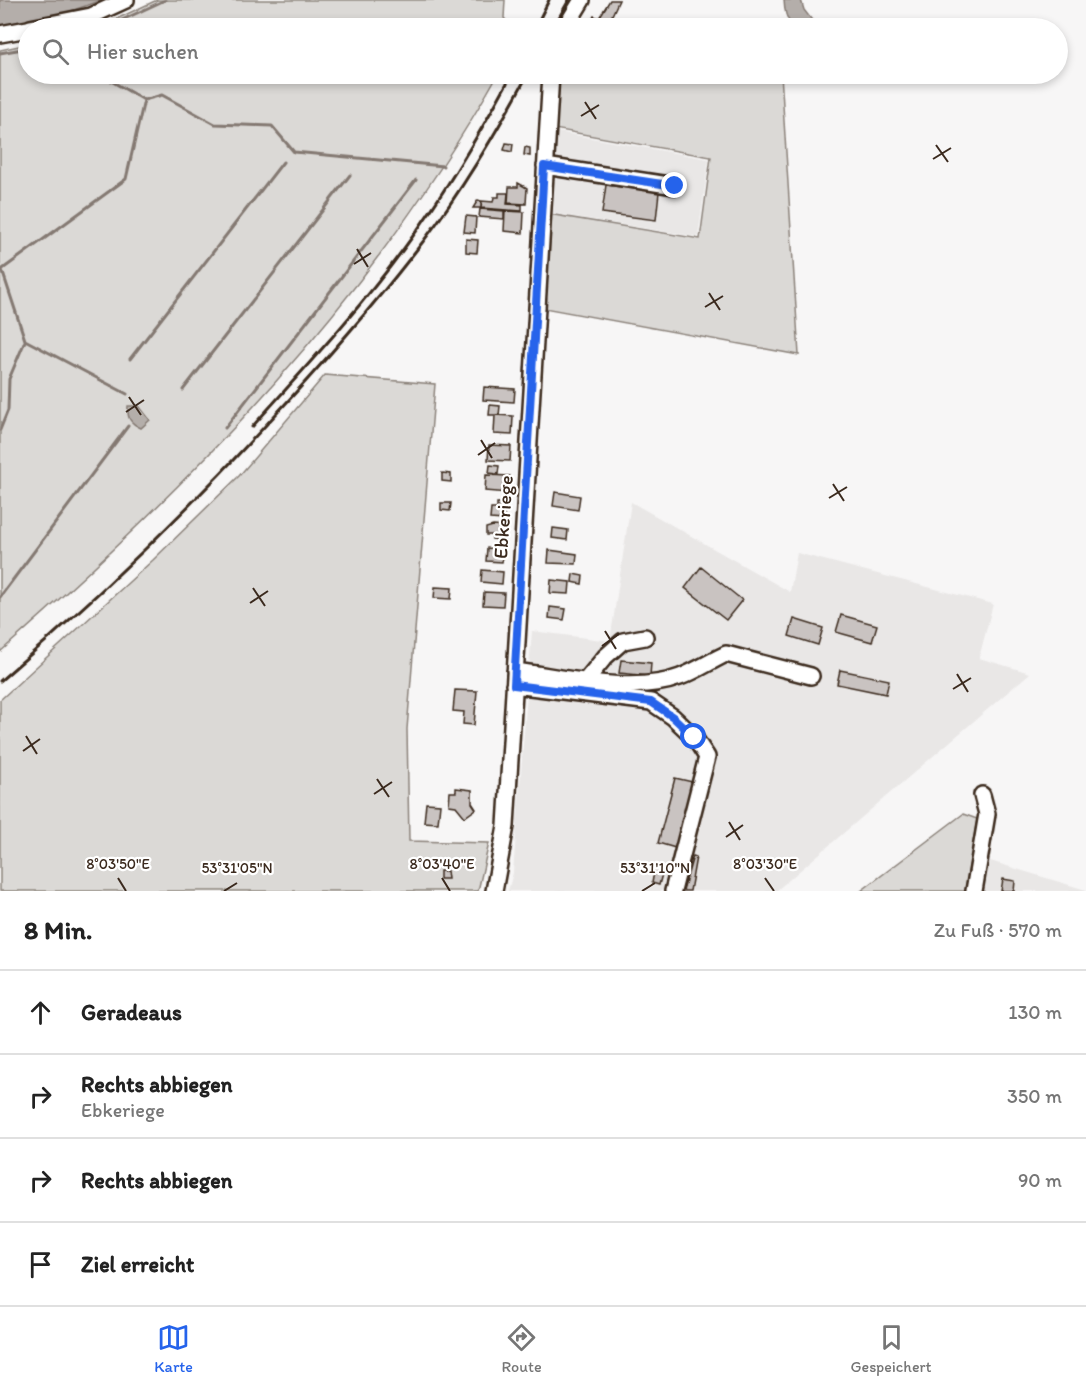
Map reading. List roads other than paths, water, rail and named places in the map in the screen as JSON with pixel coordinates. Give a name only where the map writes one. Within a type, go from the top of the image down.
[{"type":"street","points":[[81,18],[126,0]]},
{"type":"street","points":[[571,18],[582,0]]},
{"type":"street","points":[[0,34],[18,31]]},
{"type":"street","name":"Ebkeriege","points":[[494,891],[506,826],[550,84]]},
{"type":"street","points":[[544,166],[675,186]]},
{"type":"street","points":[[586,680],[605,657],[623,641],[645,637]]},
{"type":"street","points":[[514,678],[586,680],[626,685],[654,684],[681,677],[726,654],[811,676]]},
{"type":"street","points":[[514,678],[651,702],[673,717],[694,737],[707,757],[673,891]]},
{"type":"street","points":[[974,891],[987,814],[982,795]]},
{"type":"waterway","points":[[126,18],[165,0]]},
{"type":"waterway","points":[[0,53],[18,50]]},
{"type":"waterway","points":[[116,84],[144,100],[162,95],[215,124],[272,126],[294,152],[443,166]]},
{"type":"waterway","points":[[0,271],[126,179],[144,100]]},
{"type":"waterway","points":[[130,359],[283,162]]},
{"type":"waterway","points":[[183,390],[350,175]]},
{"type":"waterway","points":[[225,428],[416,180]]},
{"type":"waterway","points":[[2,270],[25,340],[127,394]]},
{"type":"waterway","points":[[0,430],[8,410],[9,379],[25,341]]},
{"type":"waterway","points":[[0,597],[128,426]]},
{"type":"railway","points":[[540,18],[549,0]]},
{"type":"railway","points":[[559,18],[569,0]]},
{"type":"railway","points":[[252,427],[350,317],[405,247],[462,162],[506,84]]},
{"type":"railway","points":[[0,681],[103,589],[202,493],[340,343],[428,236],[488,145],[522,84]]}]
